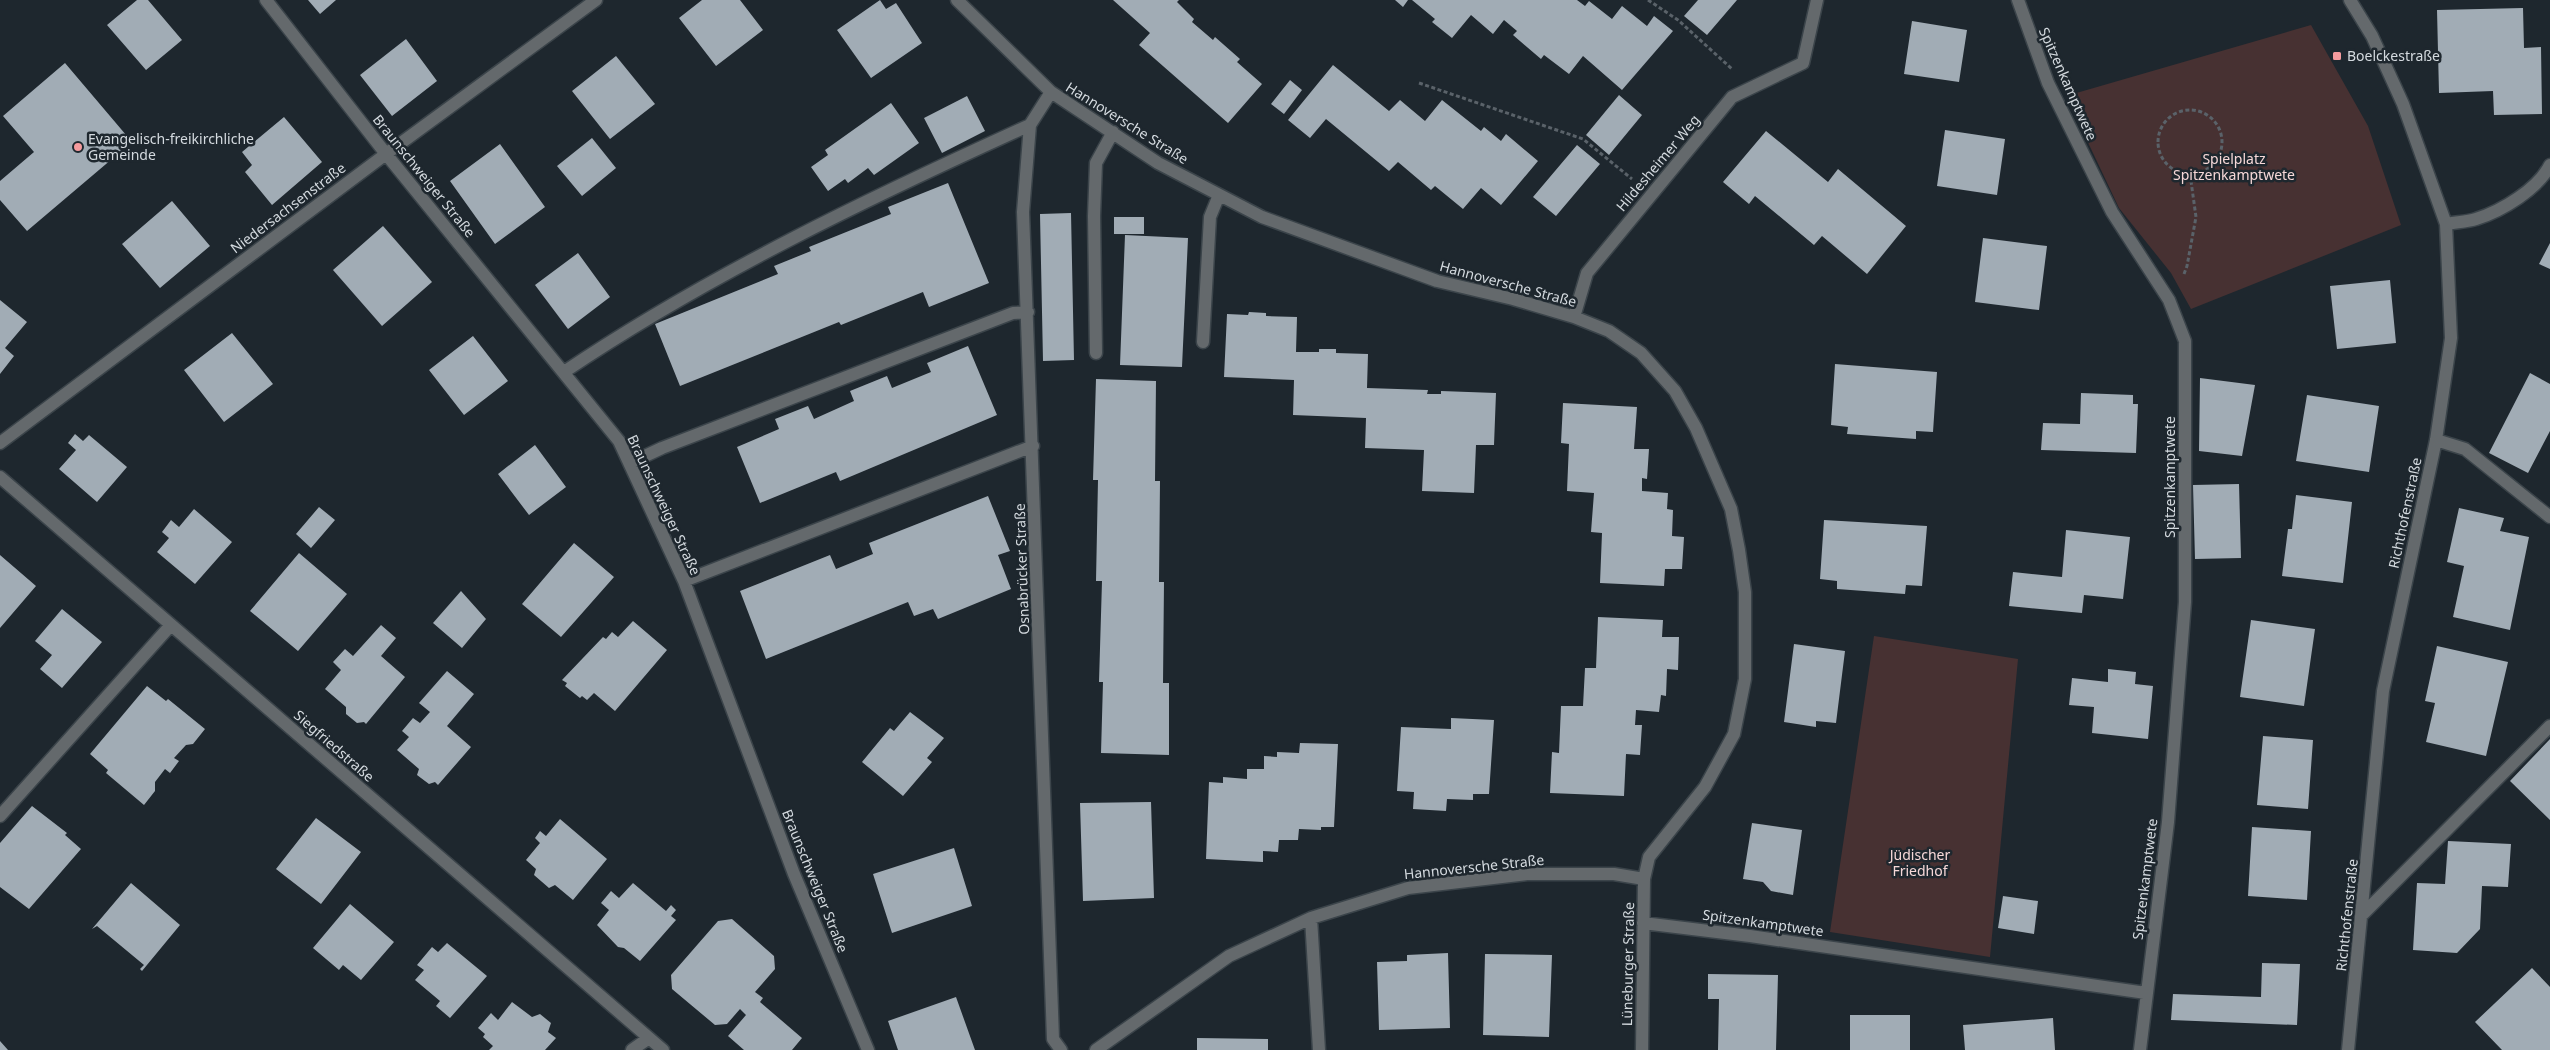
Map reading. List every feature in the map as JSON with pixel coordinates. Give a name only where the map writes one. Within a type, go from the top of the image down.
[{"type":"street","name":"Braunschweiger Straße","points":[[266,0],[386,154],[619,441],[684,581],[794,874],[868,1050]]},
{"type":"street","name":"Niedersachsenstraße","points":[[0,443],[386,154],[596,0]]},
{"type":"street","name":"Hannoversche Straße","points":[[957,0],[1051,92],[1158,162],[1219,195],[1262,217],[1437,280],[1574,317],[1609,331],[1641,353],[1675,392],[1696,428],[1727,500],[1742,567],[1745,679],[1734,734],[1705,787],[1649,857],[1644,879],[1614,874],[1527,874],[1417,886],[1311,918],[1229,956],[1096,1050]]},
{"type":"street","name":"Hildesheimer Weg","points":[[1574,317],[1587,273],[1732,97],[1803,62],[1818,0]]},
{"type":"street","name":"Spitzenkamptwete","points":[[2018,0],[2048,83],[2112,212],[2169,300],[2185,342],[2185,602],[2168,822],[2140,1050]]},
{"type":"street","name":"Richthofenstraße","points":[[2348,1050],[2383,691],[2436,440],[2451,338],[2446,224],[2404,104],[2372,36],[2350,0]]},
{"type":"street","name":"Osnabrücker Straße","points":[[1051,92],[1030,125],[1023,212],[1033,446],[1053,1038],[1061,1050]]},
{"type":"street","points":[[564,372],[624,332],[794,239],[968,153],[1030,125]]},
{"type":"street","points":[[1096,353],[1094,216],[1096,163],[1113,132]]},
{"type":"street","points":[[2446,224],[2476,219],[2518,199],[2548,173]]},
{"type":"street","points":[[1203,342],[1210,217],[1219,195]]},
{"type":"street","points":[[630,464],[662,448],[1004,316],[1028,312]]},
{"type":"street","points":[[2436,440],[2465,449],[2550,516]]},
{"type":"street","points":[[684,581],[1033,446]]},
{"type":"street","name":"Siegfriedstraße","points":[[0,477],[663,1050]]},
{"type":"street","points":[[0,816],[171,625]]},
{"type":"street","points":[[2362,914],[2550,726]]},
{"type":"street","name":"Lüneburger Straße","points":[[1642,1050],[1644,879]]},
{"type":"street","points":[[1311,918],[1319,1050]]},
{"type":"street","name":"Spitzenkamptwete","points":[[1643,923],[1759,937],[2146,993]]},
{"type":"street","points":[[632,1050],[649,1038]]},
{"type":"path","points":[[1648,0],[1678,20],[1752,88]]},
{"type":"path","points":[[1419,83],[1583,139],[1651,195]]},
{"type":"path","points":[[2188,109],[2208,114],[2218,126],[2222,140],[2221,151],[2216,160],[2200,172],[2190,174],[2179,172],[2169,166],[2162,158],[2158,137],[2161,126],[2168,118],[2188,109]]},
{"type":"path","points":[[2169,300],[2188,266],[2196,217],[2190,174]]},
{"type":"green space","name":"Spielplatz Spitzenkamptwete","points":[[2311,25],[2368,126],[2401,225],[2191,309],[2171,273],[2119,208],[2066,96]]},
{"type":"green space","name":"Jüdischer Friedhof","points":[[1874,636],[2018,659],[1990,957],[1830,932]]},
{"type":"building","points":[[137,0],[148,0],[182,40],[146,70],[107,25]]},
{"type":"building","points":[[308,0],[336,0],[320,14]]},
{"type":"building","points":[[702,0],[740,0],[763,30],[716,66],[679,18]]},
{"type":"building","points":[[880,0],[886,9],[896,3],[922,43],[871,78],[837,30]]},
{"type":"building","points":[[1113,0],[1179,0],[1177,2],[1194,19],[1192,22],[1213,40],[1215,37],[1240,59],[1237,62],[1262,84],[1228,123],[1139,45],[1150,33]]},
{"type":"building","points":[[1395,0],[1408,0],[1403,7]]},
{"type":"building","points":[[1412,0],[1577,0],[1585,6],[1589,1],[1612,19],[1622,6],[1647,26],[1654,16],[1673,31],[1622,90],[1583,56],[1569,74],[1544,55],[1541,59],[1513,35],[1517,31],[1504,20],[1493,34],[1471,15],[1452,38],[1432,22],[1435,19]]},
{"type":"building","points":[[1698,0],[1737,0],[1707,35],[1684,16]]},
{"type":"building","points":[[2523,8],[2524,48],[2541,47],[2542,114],[2494,115],[2493,91],[2439,93],[2437,10]]},
{"type":"building","points":[[1912,21],[1967,30],[1959,82],[1904,74]]},
{"type":"building","points":[[406,39],[437,81],[392,116],[360,75]]},
{"type":"building","points":[[616,56],[655,104],[610,139],[572,91]]},
{"type":"building","name":"Evangelisch-freikirchliche Gemeinde","points":[[65,63],[132,142],[27,231],[0,200],[0,181],[34,152],[3,116]]},
{"type":"building","points":[[1333,65],[1389,111],[1400,100],[1425,121],[1442,100],[1481,131],[1484,127],[1501,141],[1506,134],[1538,161],[1501,205],[1481,188],[1463,209],[1435,186],[1431,190],[1398,162],[1389,171],[1326,119],[1310,138],[1288,120]]},
{"type":"building","points":[[1290,80],[1302,90],[1284,114],[1271,104]]},
{"type":"building","points":[[1619,95],[1642,115],[1609,155],[1586,135]]},
{"type":"building","points":[[967,96],[985,131],[942,153],[924,118]]},
{"type":"building","points":[[891,103],[919,143],[874,175],[868,168],[848,183],[845,179],[828,191],[811,167],[828,155],[825,150]]},
{"type":"building","points":[[284,117],[322,162],[272,205],[245,172],[252,165],[242,152]]},
{"type":"building","points":[[1945,130],[2005,139],[1997,195],[1937,186]]},
{"type":"building","points":[[1766,131],[1828,182],[1838,169],[1906,226],[1867,274],[1822,236],[1814,245],[1755,196],[1749,204],[1723,182]]},
{"type":"building","points":[[592,138],[616,168],[582,196],[557,166]]},
{"type":"building","points":[[500,144],[545,207],[495,244],[450,181]]},
{"type":"building","points":[[1577,145],[1600,164],[1556,216],[1533,197]]},
{"type":"building","points":[[948,183],[989,283],[929,307],[923,292],[841,325],[839,322],[680,386],[655,324],[778,274],[774,266],[811,251],[809,247],[891,214],[888,207]]},
{"type":"building","points":[[172,201],[210,246],[160,288],[122,244]]},
{"type":"building","points":[[1071,213],[1074,360],[1043,361],[1040,214]]},
{"type":"building","points":[[1114,217],[1144,217],[1144,234],[1114,234]]},
{"type":"building","points":[[383,226],[432,282],[382,326],[333,270]]},
{"type":"building","points":[[1125,235],[1188,238],[1182,367],[1120,365]]},
{"type":"building","points":[[1983,238],[2047,246],[2039,310],[1975,302]]},
{"type":"building","points":[[2550,243],[2550,269],[2539,264]]},
{"type":"building","points":[[578,253],[610,297],[568,329],[535,285]]},
{"type":"building","points":[[2390,280],[2396,343],[2337,349],[2330,286]]},
{"type":"building","points":[[0,300],[27,322],[5,348],[14,356],[0,374]]},
{"type":"building","points":[[1249,312],[1266,313],[1266,316],[1297,317],[1296,352],[1319,352],[1319,349],[1336,349],[1336,353],[1368,354],[1367,388],[1428,390],[1427,394],[1441,394],[1441,391],[1496,393],[1494,445],[1476,445],[1474,493],[1422,491],[1424,450],[1365,448],[1366,418],[1293,415],[1294,380],[1224,377],[1227,314],[1248,315]]},
{"type":"building","points":[[232,333],[273,384],[224,422],[184,370]]},
{"type":"building","points":[[473,336],[508,381],[464,415],[429,370]]},
{"type":"building","points":[[968,346],[997,415],[840,481],[836,472],[760,503],[737,447],[779,429],[775,419],[808,406],[814,419],[854,401],[850,391],[887,376],[892,388],[931,372],[927,363]]},
{"type":"building","points":[[1835,364],[1937,372],[1933,432],[1916,431],[1916,439],[1847,434],[1848,427],[1831,425]]},
{"type":"building","points":[[2530,373],[2550,384],[2550,431],[2528,473],[2489,453]]},
{"type":"building","points":[[2200,378],[2255,385],[2242,456],[2199,451]]},
{"type":"building","points":[[1096,379],[1156,381],[1155,481],[1160,481],[1159,582],[1164,582],[1163,683],[1169,683],[1169,755],[1101,753],[1103,682],[1099,682],[1102,581],[1096,581],[1098,480],[1093,480]]},
{"type":"building","points":[[2081,393],[2133,395],[2133,404],[2138,404],[2136,453],[2041,450],[2043,423],[2080,424]]},
{"type":"building","points":[[2307,395],[2379,406],[2369,472],[2296,461]]},
{"type":"building","points":[[1563,403],[1637,407],[1634,449],[1649,449],[1647,479],[1642,478],[1642,491],[1668,493],[1667,509],[1673,510],[1672,536],[1684,537],[1682,569],[1665,569],[1664,586],[1600,583],[1602,533],[1591,532],[1594,493],[1567,491],[1569,444],[1561,443]]},
{"type":"building","points":[[75,434],[83,441],[89,435],[127,467],[97,502],[59,469],[76,450],[68,443]]},
{"type":"building","points":[[535,445],[566,487],[529,515],[498,474]]},
{"type":"building","points":[[2239,484],[2241,558],[2195,559],[2193,485]]},
{"type":"building","points":[[2296,495],[2352,502],[2343,583],[2282,576],[2288,529],[2292,529]]},
{"type":"building","points":[[988,496],[1010,551],[998,555],[1011,589],[938,619],[933,609],[914,616],[908,602],[766,659],[740,591],[830,555],[836,569],[873,554],[869,543]]},
{"type":"building","points":[[319,507],[335,520],[311,548],[296,534]]},
{"type":"building","points":[[2459,508],[2504,518],[2500,531],[2529,537],[2510,630],[2453,617],[2464,566],[2447,562]]},
{"type":"building","points":[[194,509],[232,542],[195,584],[157,552],[169,538],[162,532],[171,520],[179,527]]},
{"type":"building","points":[[1824,520],[1927,526],[1922,586],[1906,585],[1905,594],[1837,589],[1837,581],[1820,579]]},
{"type":"building","points":[[2066,530],[2130,537],[2123,599],[2084,595],[2082,613],[2009,606],[2013,572],[2062,577]]},
{"type":"building","points":[[574,543],[614,577],[561,637],[522,604]]},
{"type":"building","points":[[299,553],[347,594],[298,651],[250,611]]},
{"type":"building","points":[[0,555],[36,586],[0,628]]},
{"type":"building","points":[[461,591],[486,619],[462,648],[433,623]]},
{"type":"building","points":[[62,609],[102,642],[62,688],[40,669],[52,655],[35,641]]},
{"type":"building","points":[[1598,617],[1663,620],[1662,637],[1679,637],[1678,670],[1667,669],[1666,696],[1661,695],[1659,712],[1636,710],[1635,725],[1642,725],[1640,755],[1626,754],[1624,796],[1550,793],[1552,752],[1559,753],[1561,706],[1583,706],[1585,668],[1596,668]]},
{"type":"building","points":[[2251,620],[2315,629],[2304,706],[2240,697]]},
{"type":"building","points":[[633,621],[667,650],[615,711],[594,693],[587,700],[582,696],[580,698],[565,686],[567,683],[562,680],[603,637],[606,639],[612,632],[618,637]]},
{"type":"building","points":[[381,625],[396,638],[381,656],[405,677],[366,724],[364,722],[357,723],[346,714],[346,707],[325,689],[341,670],[333,662],[345,649],[353,656]]},
{"type":"building","points":[[1794,644],[1845,651],[1836,723],[1816,721],[1816,727],[1784,722]]},
{"type":"building","points":[[2437,646],[2508,662],[2486,756],[2426,742],[2435,703],[2425,701]]},
{"type":"building","points":[[2108,669],[2136,672],[2135,684],[2153,686],[2148,739],[2092,733],[2094,707],[2069,705],[2072,678],[2108,682]]},
{"type":"building","points":[[447,671],[474,694],[447,726],[471,747],[438,785],[435,782],[429,784],[417,775],[419,769],[397,750],[409,737],[402,731],[413,718],[420,723],[430,712],[419,703]]},
{"type":"building","points":[[147,686],[166,701],[168,699],[205,729],[193,744],[186,745],[174,758],[179,761],[170,773],[165,769],[155,782],[155,791],[144,805],[106,773],[108,770],[90,754]]},
{"type":"building","points":[[910,712],[944,738],[927,758],[932,762],[903,796],[862,762],[890,728],[894,731]]},
{"type":"building","points":[[1451,718],[1494,720],[1489,794],[1473,794],[1473,800],[1447,799],[1446,811],[1413,809],[1414,792],[1397,791],[1401,727],[1451,729]]},
{"type":"building","points":[[2263,736],[2313,740],[2308,809],[2257,805]]},
{"type":"building","points":[[2550,739],[2550,820],[2510,781]]},
{"type":"building","points":[[1300,743],[1338,744],[1334,827],[1321,827],[1321,830],[1299,829],[1298,840],[1279,840],[1278,852],[1263,851],[1263,862],[1206,859],[1209,782],[1223,783],[1223,777],[1247,779],[1247,769],[1264,769],[1264,756],[1277,757],[1277,752],[1299,753]]},
{"type":"building","points":[[1151,802],[1154,898],[1083,901],[1080,803]]},
{"type":"building","points":[[32,806],[67,833],[65,835],[81,849],[29,909],[0,887],[0,843]]},
{"type":"building","points":[[316,818],[361,852],[321,904],[276,869]]},
{"type":"building","points":[[560,819],[607,859],[573,900],[555,885],[549,888],[534,875],[536,869],[526,860],[540,843],[535,838],[540,831],[546,836]]},
{"type":"building","points":[[1752,823],[1802,830],[1793,895],[1771,891],[1763,882],[1743,879]]},
{"type":"building","points":[[2252,827],[2311,831],[2307,900],[2248,896]]},
{"type":"building","points":[[2448,841],[2511,844],[2508,887],[2482,886],[2480,929],[2457,953],[2413,950],[2417,883],[2445,884]]},
{"type":"building","points":[[954,848],[972,906],[892,933],[873,874]]},
{"type":"building","points":[[131,883],[180,925],[142,971],[140,969],[144,965],[97,926],[92,929]]},
{"type":"building","points":[[633,883],[666,911],[671,905],[676,910],[671,916],[676,920],[640,961],[624,948],[618,947],[597,925],[609,910],[601,903],[611,891],[619,898]]},
{"type":"building","points":[[2003,896],[2038,901],[2034,934],[1998,928]]},
{"type":"building","points":[[350,904],[394,942],[361,980],[343,965],[339,970],[313,948]]},
{"type":"building","points":[[732,919],[774,956],[775,969],[755,992],[763,998],[760,1002],[802,1038],[792,1050],[744,1050],[728,1036],[746,1015],[740,1009],[727,1024],[715,1025],[672,989],[671,975],[718,921]]},
{"type":"building","points":[[447,943],[487,976],[450,1018],[436,1006],[440,1001],[415,980],[424,970],[417,965],[432,947],[438,952]]},
{"type":"building","points":[[1448,953],[1450,1028],[1379,1030],[1377,962],[1407,961],[1407,955]]},
{"type":"building","points":[[1485,954],[1552,955],[1549,1037],[1483,1035]]},
{"type":"building","points":[[2262,963],[2300,964],[2297,1025],[2171,1020],[2173,994],[2261,997]]},
{"type":"building","points":[[2532,968],[2550,987],[2550,1050],[2502,1050],[2475,1022]]},
{"type":"building","points":[[1708,974],[1778,975],[1776,1050],[1718,1050],[1719,999],[1708,999]]},
{"type":"building","points":[[956,997],[975,1050],[898,1050],[888,1021]]},
{"type":"building","points":[[512,1002],[532,1017],[540,1014],[551,1023],[548,1032],[556,1038],[545,1050],[489,1050],[493,1046],[483,1037],[485,1034],[478,1028],[491,1013],[498,1020]]},
{"type":"building","points":[[1850,1015],[1910,1015],[1910,1050],[1850,1050]]},
{"type":"building","points":[[2053,1018],[2055,1050],[1965,1050],[1963,1025]]},
{"type":"building","points":[[1197,1038],[1268,1039],[1268,1050],[1197,1050]]},
{"type":"building","points":[[0,1041],[8,1050],[0,1050]]},
{"type":"place","name":"Boelckestraße","points":[[2337,56]]},
{"type":"place","name":"Evangelisch-freikirchliche Gemeinde","points":[[78,147]]}]
